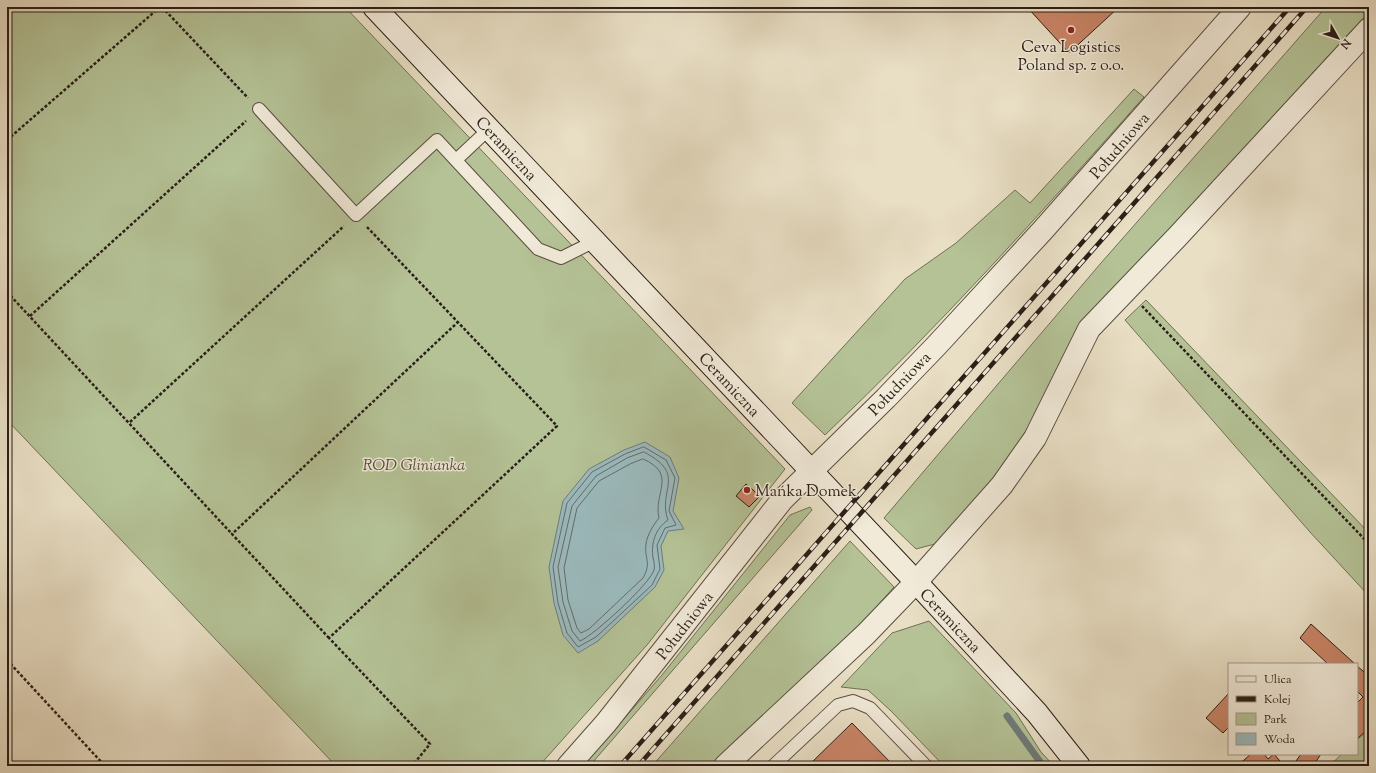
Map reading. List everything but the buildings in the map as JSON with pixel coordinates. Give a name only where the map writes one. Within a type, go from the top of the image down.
[{"type":"street","name":"Ceramiczna","points":[[374,7],[916,582],[1037,713],[1080,766]]},
{"type":"street","name":"Południowa","points":[[568,766],[606,724],[782,500],[886,398],[937,345],[1043,230],[1240,7]]},
{"type":"street","points":[[725,766],[866,634],[916,582],[1002,485],[1035,438],[1089,329],[1369,29]]},
{"type":"lane","points":[[259,109],[356,215],[437,140],[538,249],[561,258],[595,241]]},
{"type":"lane","points":[[456,160],[489,129]]},
{"type":"lane","points":[[773,766],[838,704],[853,701],[870,708],[926,766]]},
{"type":"path","points":[[7,140],[161,7],[259,109],[30,316]]},
{"type":"path","points":[[130,422],[356,215],[557,426],[329,638]]},
{"type":"path","points":[[1126,290],[1369,544]]},
{"type":"path","points":[[7,292],[130,422],[329,638],[430,744],[412,766]]},
{"type":"path","points":[[232,534],[458,322]]},
{"type":"path","points":[[7,660],[106,766]]},
{"type":"green space","name":"ROD Glinianka","points":[[7,7],[345,7],[785,469],[647,645],[539,766],[336,766],[7,420]]},
{"type":"green space","points":[[1326,7],[1369,7],[1369,12],[1152,248],[1053,380],[1010,461],[983,496],[935,544],[916,549],[884,518],[1101,263]]},
{"type":"green space","points":[[1134,89],[1144,97],[1028,227],[908,353],[825,435],[792,403],[905,279],[956,243],[1015,190],[1030,203]]},
{"type":"green space","points":[[1146,300],[1369,533],[1369,596],[1310,532],[1125,320]]},
{"type":"green space","points":[[810,507],[812,510],[593,762],[589,766],[583,766],[662,675],[790,515]]},
{"type":"green space","points":[[850,541],[894,587],[853,633],[714,766],[652,766]]},
{"type":"green space","points":[[929,621],[1016,713],[1041,752],[1054,766],[944,766],[891,711],[868,690],[841,687],[892,633]]},
{"type":"green space","points":[[1369,729],[1369,766],[1329,766],[1341,755],[1358,755],[1358,739]]},
{"type":"water","points":[[645,442],[670,457],[679,478],[673,511],[684,529],[668,531],[661,546],[664,570],[655,587],[598,641],[578,653],[563,635],[554,603],[549,567],[563,501],[589,469],[624,450]]},
{"type":"waterway","points":[[1007,716],[1043,766]]},
{"type":"railway","points":[[620,766],[1290,7]]},
{"type":"railway","points":[[638,766],[1307,7]]},
{"type":"place","name":"Ceva Logistics Poland sp. z o.o.","points":[[1071,30]]},
{"type":"place","name":"Mańka Domek","points":[[747,490]]}]
